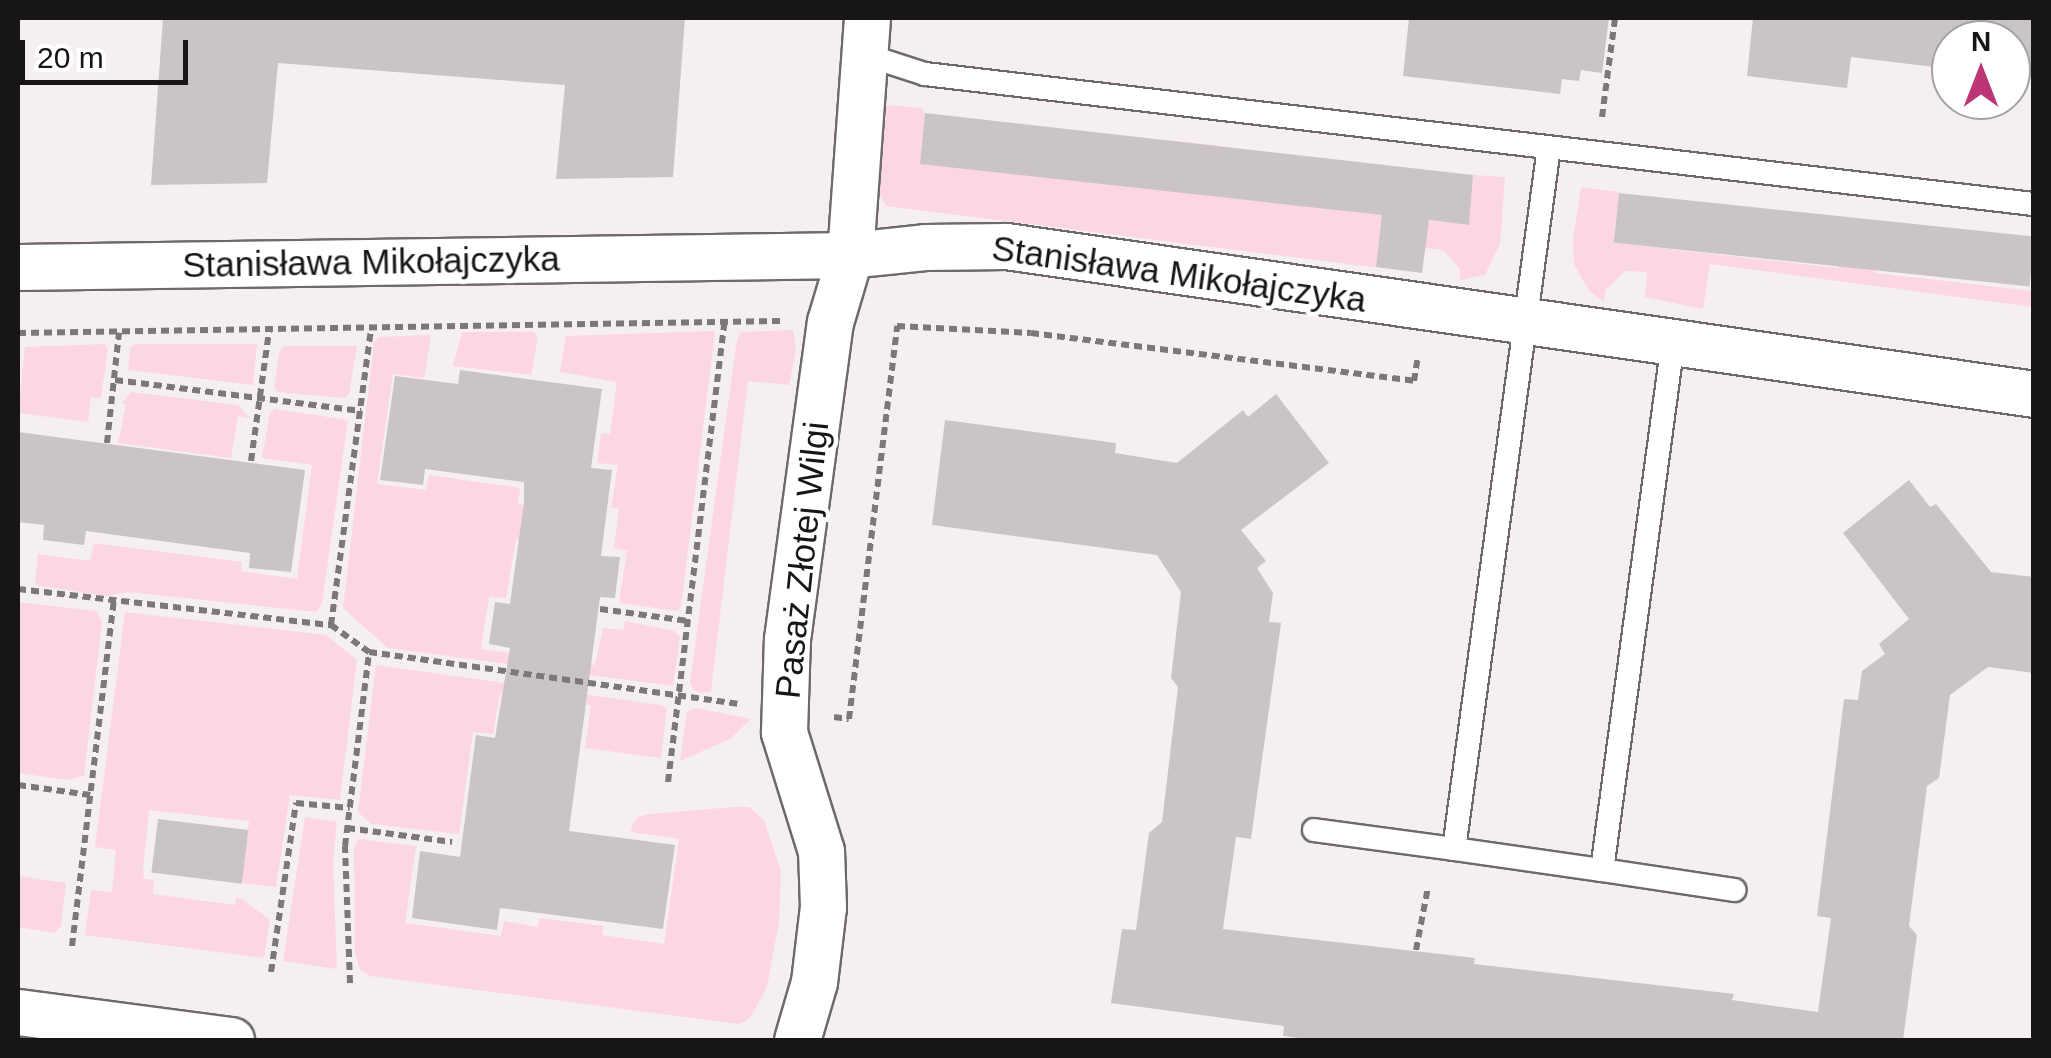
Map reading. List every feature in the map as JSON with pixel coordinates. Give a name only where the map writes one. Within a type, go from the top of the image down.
[{"type":"street","name":"Pasaż Złotej Wilgi","points":[[797,1040],[814,982],[823,906],[821,851],[784,732],[786,655],[830,322],[850,256],[865,36]]},
{"type":"street","name":"Stanisława Mikołajczyka","points":[[18,268],[850,256],[925,247],[1006,246],[2034,394]]},
{"type":"street","points":[[18,1012],[232,1040]]},
{"type":"lane","points":[[865,36],[926,74],[2034,204]]},
{"type":"lane","points":[[1454,849],[1549,147]]},
{"type":"lane","points":[[1602,870],[1673,342]]},
{"type":"lane","points":[[1314,830],[1735,890]]},
{"type":"path","points":[[1598,152],[1615,18]]},
{"type":"path","points":[[668,782],[725,319]]},
{"type":"path","points":[[18,333],[372,330],[725,319],[830,322],[1031,333],[1414,382],[1419,350]]},
{"type":"path","points":[[848,720],[897,326]]},
{"type":"path","points":[[331,625],[372,330]]},
{"type":"path","points":[[252,461],[269,332]]},
{"type":"path","points":[[108,442],[119,333]]},
{"type":"path","points":[[116,380],[360,411]]},
{"type":"path","points":[[18,589],[331,625],[369,652],[757,706]]},
{"type":"path","points":[[72,946],[114,600]]},
{"type":"path","points":[[600,609],[688,621]]},
{"type":"path","points":[[350,984],[347,828],[369,652]]},
{"type":"path","points":[[18,784],[90,794]]},
{"type":"path","points":[[271,972],[296,803],[350,808]]},
{"type":"path","points":[[347,828],[452,842]]},
{"type":"path","points":[[1416,950],[1425,891],[1454,849]]},
{"type":"shaded area","points":[[887,105],[921,108],[925,113],[920,163],[1167,190],[1173,141],[1221,146],[1217,196],[1468,225],[1473,175],[1505,177],[1500,244],[1485,275],[1460,280],[1460,269],[1443,250],[1379,243],[1376,267],[1372,267],[886,206],[876,187],[880,119]]},
{"type":"shaded area","points":[[1581,187],[1619,192],[1614,243],[1838,268],[1845,217],[1881,222],[1875,273],[2033,291],[2033,307],[1710,264],[1703,309],[1645,297],[1647,272],[1626,271],[1605,290],[1604,302],[1590,292],[1574,265],[1573,239]]},
{"type":"shaded area","points":[[793,330],[796,350],[789,385],[748,381],[711,691],[702,693],[693,690],[690,682],[737,339],[741,332]]},
{"type":"shaded area","points":[[715,331],[681,607],[677,611],[619,603],[627,551],[614,548],[619,509],[611,507],[618,465],[597,463],[601,433],[610,434],[617,382],[560,372],[566,336]]},
{"type":"shaded area","points":[[462,332],[533,332],[538,337],[531,375],[453,366]]},
{"type":"shaded area","points":[[431,335],[424,378],[393,374],[377,484],[426,490],[429,475],[520,488],[518,504],[539,508],[535,541],[516,539],[506,598],[489,597],[481,649],[595,665],[603,628],[623,630],[625,621],[674,631],[680,637],[673,686],[388,648],[343,608],[374,343],[379,337]]},
{"type":"shaded area","points":[[104,344],[108,349],[101,398],[91,397],[88,422],[18,413],[25,347]]},
{"type":"shaded area","points":[[136,344],[257,344],[253,385],[128,370],[130,348]]},
{"type":"shaded area","points":[[285,346],[357,346],[349,394],[344,398],[277,392],[274,387],[280,350]]},
{"type":"shaded area","points":[[131,392],[238,405],[250,418],[238,416],[231,458],[118,443],[126,405],[122,403]]},
{"type":"shaded area","points":[[275,409],[348,420],[322,604],[316,612],[128,592],[106,596],[35,585],[38,554],[90,561],[94,543],[242,562],[241,571],[297,579],[312,465],[262,458],[270,413]]},
{"type":"shaded area","points":[[18,602],[96,611],[102,621],[84,776],[67,780],[18,773]]},
{"type":"shaded area","points":[[125,612],[326,635],[357,660],[340,800],[290,795],[276,887],[241,883],[249,821],[149,810],[143,870],[144,879],[154,880],[153,894],[235,905],[236,898],[242,899],[270,920],[264,958],[85,935],[91,890],[112,892],[116,850],[95,847]]},
{"type":"shaded area","points":[[376,665],[661,705],[667,708],[661,758],[585,748],[591,705],[500,693],[493,734],[473,732],[459,834],[371,824],[358,812]]},
{"type":"shaded area","points":[[696,708],[751,719],[730,739],[680,761],[687,712]]},
{"type":"shaded area","points":[[749,807],[764,820],[781,871],[779,921],[767,987],[750,1018],[739,1024],[370,976],[360,970],[355,953],[354,848],[358,839],[416,846],[405,923],[501,936],[504,921],[538,927],[540,918],[603,926],[602,935],[664,944],[679,839],[631,832],[632,825],[638,817],[650,814]]},
{"type":"shaded area","points":[[305,817],[337,822],[333,862],[337,969],[283,961]]},
{"type":"shaded area","points":[[18,876],[66,883],[61,926],[55,933],[18,927]]},
{"type":"building","points":[[163,18],[685,18],[673,177],[556,179],[565,85],[278,63],[267,183],[151,185]]},
{"type":"building","points":[[1409,18],[1609,18],[1602,73],[1581,70],[1579,81],[1562,79],[1560,94],[1403,76]]},
{"type":"building","points":[[1753,18],[2034,18],[2034,79],[2031,20],[1931,20],[1931,67],[1851,57],[1847,88],[1747,76]]},
{"type":"building","points":[[925,113],[1473,175],[1469,225],[1429,220],[1422,273],[1376,267],[1382,215],[920,164]]},
{"type":"building","points":[[1619,193],[2034,237],[2029,286],[1614,243]]},
{"type":"building","points":[[460,370],[602,389],[591,468],[612,470],[601,556],[620,557],[615,598],[600,597],[569,831],[675,845],[663,929],[500,908],[497,930],[412,918],[420,851],[460,857],[476,735],[495,738],[510,648],[489,644],[495,602],[510,604],[524,503],[524,482],[425,469],[423,485],[380,480],[395,376],[458,384]]},
{"type":"building","points":[[1276,394],[1329,463],[1241,530],[1266,561],[1257,568],[1273,593],[1269,622],[1281,623],[1251,839],[1236,837],[1223,929],[1475,958],[1474,964],[1734,994],[1732,1000],[1818,1012],[1831,918],[1817,916],[1844,699],[1858,700],[1862,671],[1885,654],[1879,644],[1909,619],[1843,533],[1909,480],[1930,507],[1936,504],[1991,572],[2034,577],[2034,673],[1988,667],[1950,695],[1939,778],[1927,786],[1909,926],[1917,935],[1903,1040],[1315,1040],[1283,1036],[1284,1026],[1111,1003],[1122,929],[1136,930],[1149,833],[1162,822],[1178,687],[1171,678],[1181,592],[1157,555],[932,525],[945,420],[1116,443],[1115,453],[1177,463],[1243,410],[1248,417]]},
{"type":"building","points":[[18,432],[305,470],[291,572],[249,568],[250,553],[86,531],[84,545],[43,540],[44,525],[18,522]]},
{"type":"building","points":[[158,819],[248,830],[242,884],[151,873]]}]
